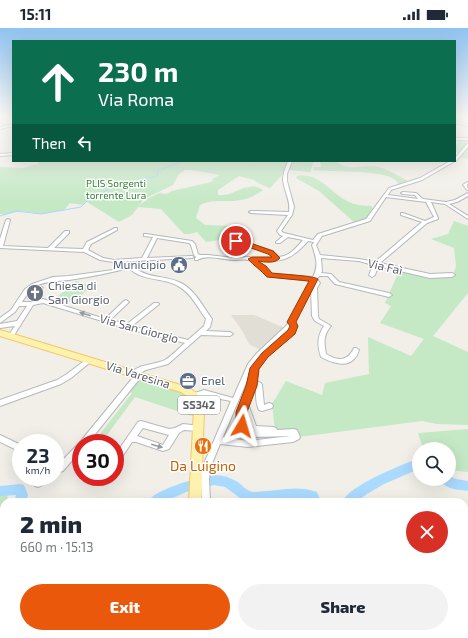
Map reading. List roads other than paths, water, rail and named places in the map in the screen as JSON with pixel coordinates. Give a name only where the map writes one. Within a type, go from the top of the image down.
[{"type":"main road","name":"Via Varesina","points":[[0,333],[184,389],[194,396]]},
{"type":"main road","name":"SS342","points":[[194,396],[199,409],[198,428],[200,483],[196,498]]},
{"type":"street","points":[[456,158],[467,147]]},
{"type":"street","points":[[0,155],[12,154]]},
{"type":"street","points":[[278,242],[292,207],[285,179],[290,162]]},
{"type":"street","points":[[205,498],[200,483],[250,366],[259,355],[286,331],[319,271],[318,256],[314,245],[318,239],[316,239],[320,235],[368,220],[392,188],[421,179],[451,162]]},
{"type":"street","points":[[468,182],[465,185],[468,189]]},
{"type":"street","points":[[372,275],[376,264],[426,222],[436,218],[425,201],[416,194],[403,193]]},
{"type":"street","points":[[446,204],[456,201],[468,194]]},
{"type":"street","points":[[385,196],[446,204],[468,218]]},
{"type":"street","points":[[251,212],[290,214]]},
{"type":"street","points":[[402,214],[426,222]]},
{"type":"street","points":[[8,220],[0,247],[1,249],[85,251],[102,259],[114,261],[195,257],[252,259],[285,258],[292,255],[307,239]]},
{"type":"street","points":[[85,251],[89,243],[115,229]]},
{"type":"street","points":[[283,231],[310,239],[318,239]]},
{"type":"street","points":[[283,231],[313,241],[318,239]]},
{"type":"street","points":[[50,249],[67,232]]},
{"type":"street","points":[[146,235],[190,242],[193,244],[195,257]]},
{"type":"street","points":[[143,260],[156,237]]},
{"type":"street","points":[[236,241],[271,252],[276,259]]},
{"type":"street","name":"Via Faì","points":[[318,256],[376,264],[430,276],[452,275]]},
{"type":"street","points":[[0,321],[19,304],[29,288],[53,278],[70,278],[150,262],[185,261],[195,257]]},
{"type":"street","points":[[252,259],[256,264],[264,268],[269,276],[305,279],[329,274],[337,283],[389,295]]},
{"type":"street","points":[[90,434],[136,374],[144,368],[166,362],[207,327],[209,319],[182,286],[174,282],[138,272],[131,267]]},
{"type":"street","points":[[316,276],[317,283],[314,288],[315,316],[317,320],[328,326],[324,330],[321,339],[323,355],[333,360],[344,360],[351,358],[356,350]]},
{"type":"street","name":"Via San Giorgio","points":[[19,304],[31,304],[43,301],[127,327],[190,342]]},
{"type":"street","points":[[106,321],[126,302]]},
{"type":"street","points":[[11,336],[31,304]]},
{"type":"street","points":[[127,327],[156,304]]},
{"type":"street","points":[[218,440],[248,444],[293,439],[296,437],[294,432],[258,435],[246,433],[242,426],[241,419],[252,382],[253,372],[257,364],[292,332],[294,326],[291,322]]},
{"type":"street","points":[[0,326],[19,323]]},
{"type":"street","points":[[200,333],[230,334]]},
{"type":"street","points":[[0,403],[59,382],[90,360]]},
{"type":"street","points":[[252,382],[259,385],[259,404],[262,408],[269,406]]},
{"type":"street","points":[[194,396],[204,393],[230,399]]},
{"type":"street","points":[[245,404],[253,428],[256,430],[273,430]]},
{"type":"street","points":[[124,447],[141,424],[169,432],[176,431],[183,427],[198,428]]},
{"type":"street","points":[[130,439],[136,439],[163,448],[166,447],[176,431]]},
{"type":"street","points":[[0,438],[12,444]]},
{"type":"street","points":[[64,462],[72,454]]},
{"type":"waterway","points":[[0,216],[16,211],[41,214],[81,207],[87,201],[100,196],[106,190],[117,185],[135,183],[145,178],[155,177],[158,175],[157,171],[182,162]]},
{"type":"waterway","points":[[353,498],[380,480],[412,466]]},
{"type":"waterway","points":[[161,498],[186,487],[214,480],[229,483],[244,494],[252,497],[298,493],[313,496],[314,498]]},
{"type":"waterway","points":[[456,484],[468,486]]},
{"type":"waterway","points":[[0,491],[20,489],[22,495],[21,498]]},
{"type":"place","name":"Municipio","points":[[179,265]]},
{"type":"place","name":"Chiesa di San Giorgio","points":[[35,293]]},
{"type":"place","name":"Enel","points":[[188,381]]},
{"type":"place","name":"Da Luigino","points":[[203,446]]},
{"type":"park label","name":"PLIS Sorgenti torrente Lura","points":[[116,188]]}]
